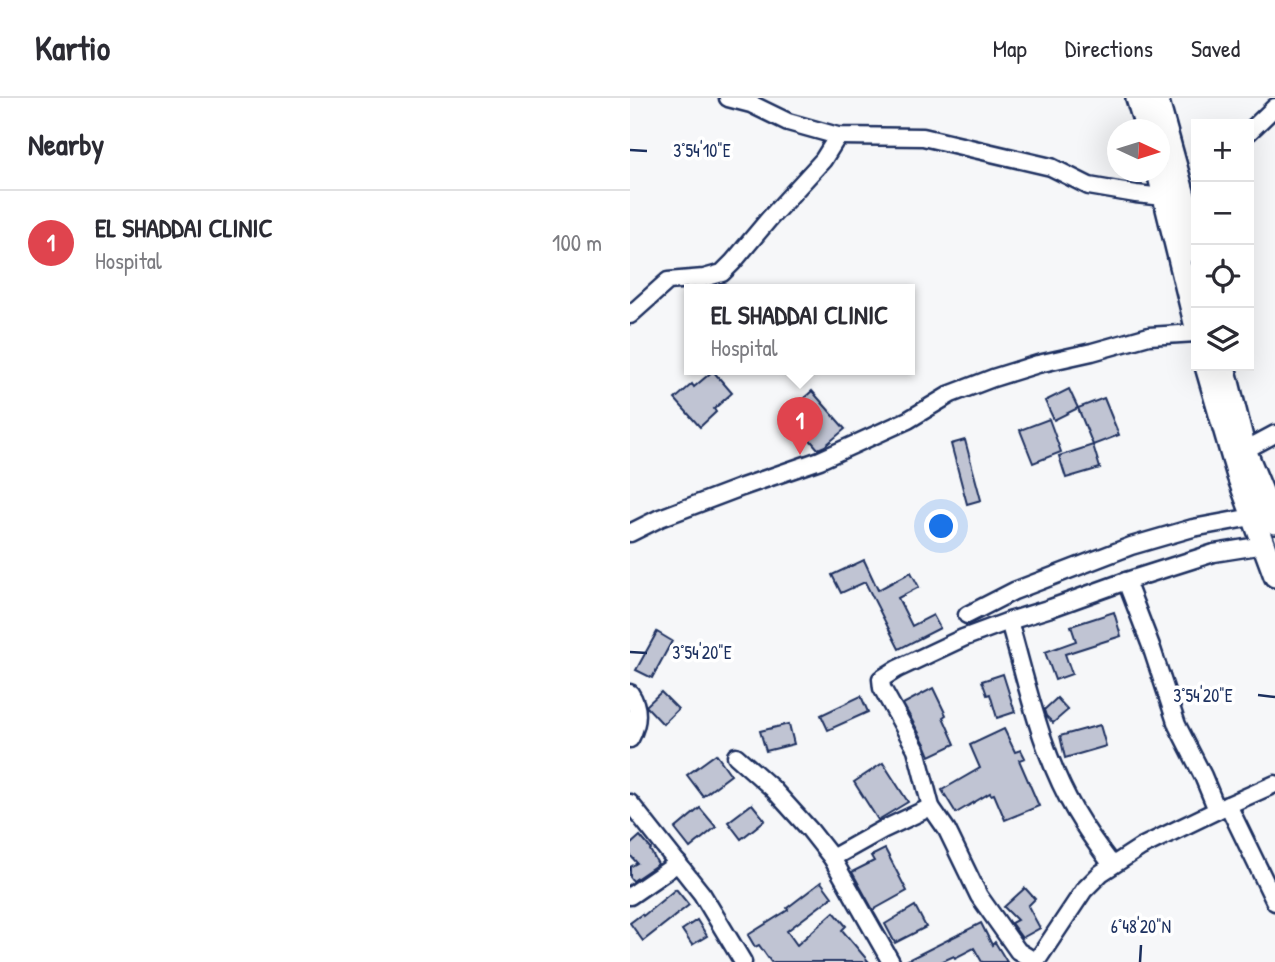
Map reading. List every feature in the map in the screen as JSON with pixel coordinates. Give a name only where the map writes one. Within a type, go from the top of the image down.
[{"type":"main road","points":[[1137,98],[1144,119]]},
{"type":"main road","points":[[1157,98],[1194,245]]},
{"type":"main road","points":[[1169,182],[1182,194],[1194,308]]},
{"type":"main road","points":[[1207,371],[1238,476],[1275,576]]},
{"type":"main road","points":[[1225,371],[1245,450],[1275,523]]},
{"type":"street","points":[[728,98],[751,101],[788,122],[838,136],[923,137],[1051,167],[1089,186],[1136,194],[1182,194]]},
{"type":"street","points":[[1254,127],[1275,107]]},
{"type":"street","points":[[630,315],[668,281],[704,278],[722,273],[823,160],[838,136]]},
{"type":"street","points":[[633,526],[820,460],[908,420],[951,394],[993,377],[1149,336],[1191,333]]},
{"type":"street","points":[[1245,450],[1275,433]]},
{"type":"street","points":[[967,615],[1014,592],[1131,546],[1193,528],[1252,517]]},
{"type":"street","points":[[1264,545],[1214,553],[1009,621],[963,638],[881,679],[882,688],[916,749],[931,807],[947,830],[979,896],[1018,951],[1036,962],[1084,890],[1101,873],[1141,847],[1275,783]]},
{"type":"street","points":[[1126,581],[1177,724],[1203,776],[1275,902]]},
{"type":"street","points":[[1009,621],[1042,737],[1060,783],[1075,811],[1112,865]]},
{"type":"street","points":[[630,693],[636,702],[637,720],[630,739]]},
{"type":"street","points":[[736,756],[772,788],[832,858],[891,962]]},
{"type":"street","points":[[630,803],[702,894],[743,962]]},
{"type":"street","points":[[832,858],[931,807]]},
{"type":"street","points":[[630,895],[678,863]]},
{"type":"building","points":[[708,375],[716,375],[732,393],[714,409],[716,412],[700,427],[675,399],[692,384],[694,387]]},
{"type":"building","points":[[1069,389],[1078,408],[1054,420],[1045,401]]},
{"type":"building","points":[[812,391],[845,429],[818,449],[787,413]]},
{"type":"building","points":[[1104,398],[1119,435],[1093,445],[1078,408]]},
{"type":"building","points":[[1049,419],[1061,452],[1033,463],[1020,430]]},
{"type":"building","points":[[965,440],[981,500],[967,504],[951,444]]},
{"type":"building","points":[[1093,445],[1100,468],[1066,478],[1059,456]]},
{"type":"building","points":[[864,560],[878,590],[911,572],[919,587],[898,598],[912,626],[933,615],[940,628],[899,649],[865,582],[841,593],[832,575]]},
{"type":"building","points":[[1114,612],[1121,636],[1065,654],[1072,674],[1055,680],[1045,652],[1076,641],[1071,626]]},
{"type":"building","points":[[657,632],[672,641],[652,678],[636,670]]},
{"type":"building","points":[[1003,674],[1015,712],[997,718],[990,694],[987,695],[982,681]]},
{"type":"building","points":[[933,688],[946,715],[943,717],[955,744],[930,756],[903,704]]},
{"type":"building","points":[[661,692],[678,709],[663,724],[646,706]]},
{"type":"building","points":[[861,696],[868,712],[828,730],[821,715]]},
{"type":"building","points":[[1057,698],[1068,710],[1053,723],[1044,710]]},
{"type":"building","points":[[789,724],[794,744],[766,751],[760,731]]},
{"type":"building","points":[[1100,725],[1106,746],[1065,758],[1060,736]]},
{"type":"building","points":[[1004,729],[1015,752],[1021,750],[1025,758],[1019,760],[1039,806],[1005,820],[994,794],[990,793],[956,813],[942,790],[980,768],[970,745]]},
{"type":"building","points":[[716,754],[731,775],[703,796],[687,775]]},
{"type":"building","points":[[883,763],[908,802],[878,820],[854,782]]},
{"type":"building","points":[[752,804],[765,820],[741,839],[728,822]]},
{"type":"building","points":[[700,808],[716,827],[690,848],[675,829]]},
{"type":"building","points":[[640,836],[651,849],[658,864],[633,881],[630,867],[637,863],[630,855],[630,845]]},
{"type":"building","points":[[885,849],[907,891],[873,910],[852,872],[874,861],[871,856]]},
{"type":"building","points":[[821,882],[832,897],[787,931],[797,945],[834,912],[846,926],[842,930],[869,962],[771,962],[759,945],[755,947],[748,935],[788,910],[787,908]]},
{"type":"building","points":[[1025,888],[1035,899],[1028,906],[1040,928],[1022,938],[1011,923],[1017,920],[1004,907]]},
{"type":"building","points":[[676,889],[689,905],[643,941],[630,923]]},
{"type":"building","points":[[915,906],[926,927],[895,943],[885,924]]},
{"type":"building","points":[[697,920],[707,936],[692,945],[682,930]]},
{"type":"building","points":[[981,923],[992,945],[995,942],[1007,962],[982,962],[974,948],[941,962],[904,962]]},
{"type":"place","name":"EL SHADDAI CLINIC","points":[[800,455]]}]
